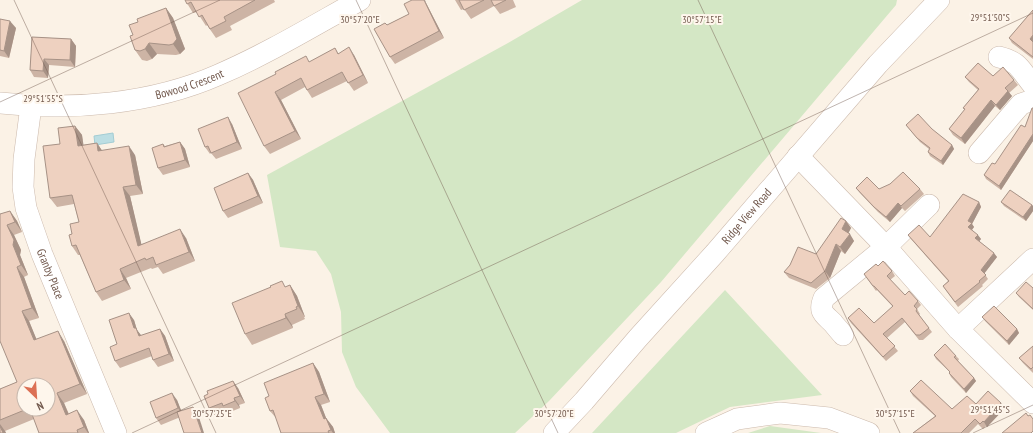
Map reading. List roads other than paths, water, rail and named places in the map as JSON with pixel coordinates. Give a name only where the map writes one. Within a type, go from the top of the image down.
[{"type":"street","name":"Bowood Crescent","points":[[0,103],[31,106],[98,105],[147,97],[183,88],[217,76],[269,50],[360,0]]},
{"type":"street","name":"Ridge View Road","points":[[554,433],[715,253],[878,64],[939,0]]},
{"type":"street","points":[[999,57],[1016,63],[1033,85]]},
{"type":"street","points":[[979,153],[1021,104],[1033,100]]},
{"type":"street","name":"Granby Place","points":[[31,106],[24,159],[23,187],[26,208],[48,267],[116,433]]},
{"type":"street","points":[[798,156],[886,247],[958,329],[1033,403]]},
{"type":"street","points":[[843,335],[822,312],[821,305],[824,298],[886,247],[929,205]]},
{"type":"street","points":[[958,329],[1033,259]]},
{"type":"street","points":[[706,433],[738,418],[780,413],[829,418],[869,433]]},
{"type":"water","points":[[113,133],[114,142],[95,145],[94,136]]}]
